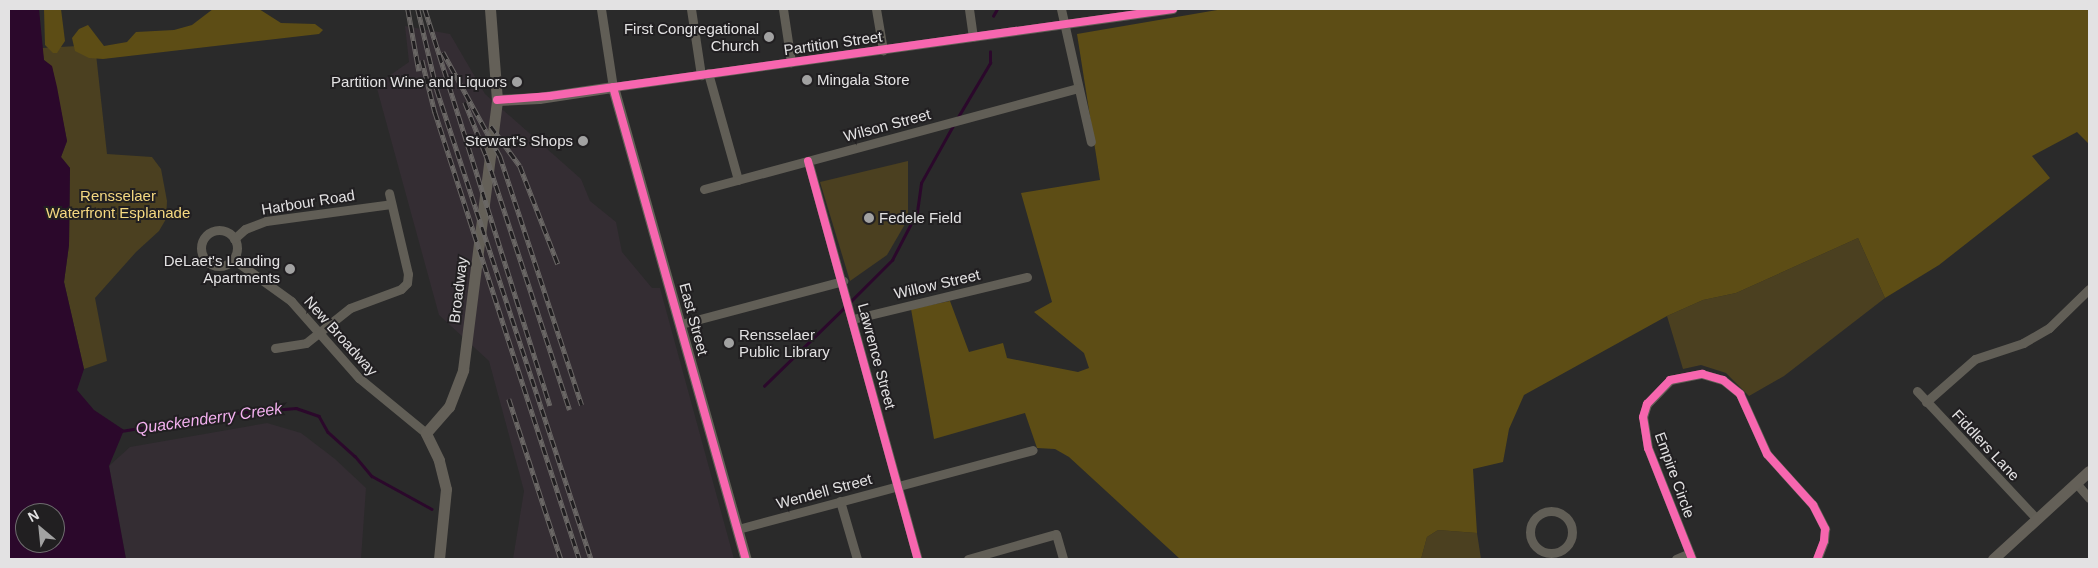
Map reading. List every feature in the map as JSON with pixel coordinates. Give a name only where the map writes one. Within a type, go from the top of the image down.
[{"type":"street","name":"Broadway","points":[[426,434],[445,414],[457,393],[465,356],[497,100],[490,9]]},
{"type":"street","points":[[602,9],[613,87]]},
{"type":"street","points":[[692,9],[704,74],[738,180]]},
{"type":"street","points":[[783,9],[790,62]]},
{"type":"street","points":[[876,9],[883,50]]},
{"type":"street","points":[[969,9],[973,37]]},
{"type":"street","points":[[1061,9],[1091,142]]},
{"type":"street","name":"Partition Street","points":[[497,100],[539,98],[1064,25],[1152,10],[1173,9]]},
{"type":"street","name":"East Street","points":[[613,87],[682,324],[746,559]]},
{"type":"street","name":"Wilson Street","points":[[704,189],[1078,88]]},
{"type":"street","name":"Lawrence Street","points":[[808,161],[843,281],[918,559]]},
{"type":"street","points":[[275,348],[301,345],[356,305],[401,289],[407,283],[408,274],[389,193]]},
{"type":"street","name":"Harbour Road","points":[[234,239],[245,229],[266,221],[391,204]]},
{"type":"street","points":[[215,231],[227,232],[234,239],[237,248],[233,259],[225,265],[213,265],[205,260],[201,248],[205,237],[215,231]]},
{"type":"street","name":"New Broadway","points":[[233,259],[283,294],[320,332],[359,378],[426,434]]},
{"type":"street","name":"Willow Street","points":[[852,315],[1027,277]]},
{"type":"street","points":[[682,324],[843,281]]},
{"type":"street","points":[[1926,402],[1975,359],[2023,343],[2049,328],[2089,289]]},
{"type":"street","name":"Empire Circle","points":[[1691,556],[1648,448],[1643,417],[1647,404],[1657,390],[1670,380],[1702,374],[1723,380],[1740,394],[1767,454],[1813,505],[1824,530],[1824,541],[1817,559]]},
{"type":"street","name":"Fiddlers Lane","points":[[1917,391],[2036,518]]},
{"type":"street","points":[[426,434],[440,460],[446,489],[439,559]]},
{"type":"street","name":"Wendell Street","points":[[738,529],[840,500],[899,487],[1033,450]]},
{"type":"street","points":[[1993,559],[2089,471]]},
{"type":"street","points":[[2076,483],[2089,498]]},
{"type":"street","points":[[840,500],[856,559]]},
{"type":"street","points":[[1552,510],[1565,516],[1572,534],[1562,550],[1549,556],[1536,547],[1530,534],[1530,526],[1539,514],[1552,510]]},
{"type":"street","points":[[968,559],[1056,534],[1063,559]]},
{"type":"street","points":[[1676,559],[1691,556]]},
{"type":"shaded area","points":[[9,9],[39,9],[44,60],[52,66],[57,87],[67,141],[61,157],[70,168],[69,245],[64,282],[84,369],[77,390],[94,410],[124,430],[109,466],[126,559],[9,559]]},
{"type":"shaded area","points":[[44,9],[61,9],[65,41],[57,53],[53,53],[45,45]]},
{"type":"shaded area","points":[[213,9],[259,9],[281,23],[315,24],[323,30],[319,34],[103,59],[89,58],[75,51],[72,38],[79,29],[88,25],[104,46],[127,42],[136,32],[174,30],[192,25]]},
{"type":"shaded area","points":[[1223,9],[2089,9],[2089,144],[2077,132],[2032,156],[2050,178],[1939,265],[1885,298],[1858,238],[1736,293],[1703,300],[1667,316],[1524,395],[1509,429],[1503,462],[1473,469],[1477,533],[1438,530],[1427,537],[1421,559],[1180,559],[1069,457],[1055,449],[1037,448],[1025,413],[934,439],[911,309],[950,301],[969,352],[1003,343],[1007,358],[1078,372],[1089,368],[1084,353],[1034,312],[1052,302],[1021,193],[1100,180],[1077,34]]},
{"type":"shaded area","points":[[405,26],[450,34],[485,94],[581,179],[590,201],[616,222],[622,252],[652,288],[660,288],[734,559],[513,559],[524,491],[489,361],[439,315],[376,85],[409,62]]},
{"type":"shaded area","points":[[267,423],[301,433],[335,459],[366,488],[361,559],[126,559],[109,466],[130,447]]},
{"type":"green space","name":"Rensselaer Waterfront Esplanade","points":[[95,45],[107,154],[152,157],[161,169],[167,201],[166,219],[159,231],[136,252],[95,298],[107,361],[84,369],[64,282],[69,245],[70,168],[61,157],[67,141],[52,67],[44,60],[42,48]]},
{"type":"green space","name":"Fedele Field","points":[[908,161],[908,219],[887,255],[850,281],[820,182]]},
{"type":"green space","points":[[1858,238],[1885,298],[1784,376],[1749,396],[1726,373],[1701,365],[1683,369],[1667,316],[1703,300],[1736,293]]},
{"type":"green space","points":[[1438,530],[1477,533],[1481,559],[1421,559],[1427,537]]},
{"type":"waterway","name":"Quackenderry Creek","points":[[993,16],[997,9]]},
{"type":"waterway","name":"Quackenderry Creek","points":[[958,117],[990,63],[990,52]]},
{"type":"waterway","name":"Quackenderry Creek","points":[[849,303],[892,260],[917,212],[921,183],[954,124]]},
{"type":"waterway","name":"Quackenderry Creek","points":[[764,386],[845,307]]},
{"type":"waterway","name":"Quackenderry Creek","points":[[121,431],[234,413],[296,408],[319,416],[328,432],[355,456],[372,476],[432,509]]},
{"type":"railway","points":[[408,9],[419,71]]},
{"type":"railway","points":[[418,9],[437,90],[591,559]]},
{"type":"railway","points":[[425,9],[550,406]]},
{"type":"railway","points":[[443,52],[500,156],[582,405]]},
{"type":"railway","points":[[422,60],[435,112],[579,559]]},
{"type":"railway","points":[[465,102],[486,155],[570,410]]},
{"type":"railway","points":[[491,126],[520,166],[558,264]]},
{"type":"railway","points":[[509,399],[561,559]]},
{"type":"cycle path","points":[[497,100],[550,96],[1173,9]]},
{"type":"cycle path","points":[[613,87],[746,559]]},
{"type":"cycle path","points":[[808,161],[918,559]]},
{"type":"cycle path","points":[[1692,559],[1648,448],[1643,417],[1647,404],[1670,380],[1702,374],[1723,380],[1740,394],[1767,454],[1813,505],[1825,529],[1824,541],[1817,559]]},
{"type":"place","name":"First Congregational Church","points":[[769,37]]},
{"type":"place","name":"Mingala Store","points":[[807,80]]},
{"type":"place","name":"Partition Wine and Liquors","points":[[517,82]]},
{"type":"place","name":"Stewart's Shops","points":[[583,141]]},
{"type":"place","name":"Fedele Field","points":[[869,218]]},
{"type":"place","name":"DeLaet's Landing Apartments","points":[[290,269]]},
{"type":"place","name":"Rensselaer Public Library","points":[[729,343]]}]
